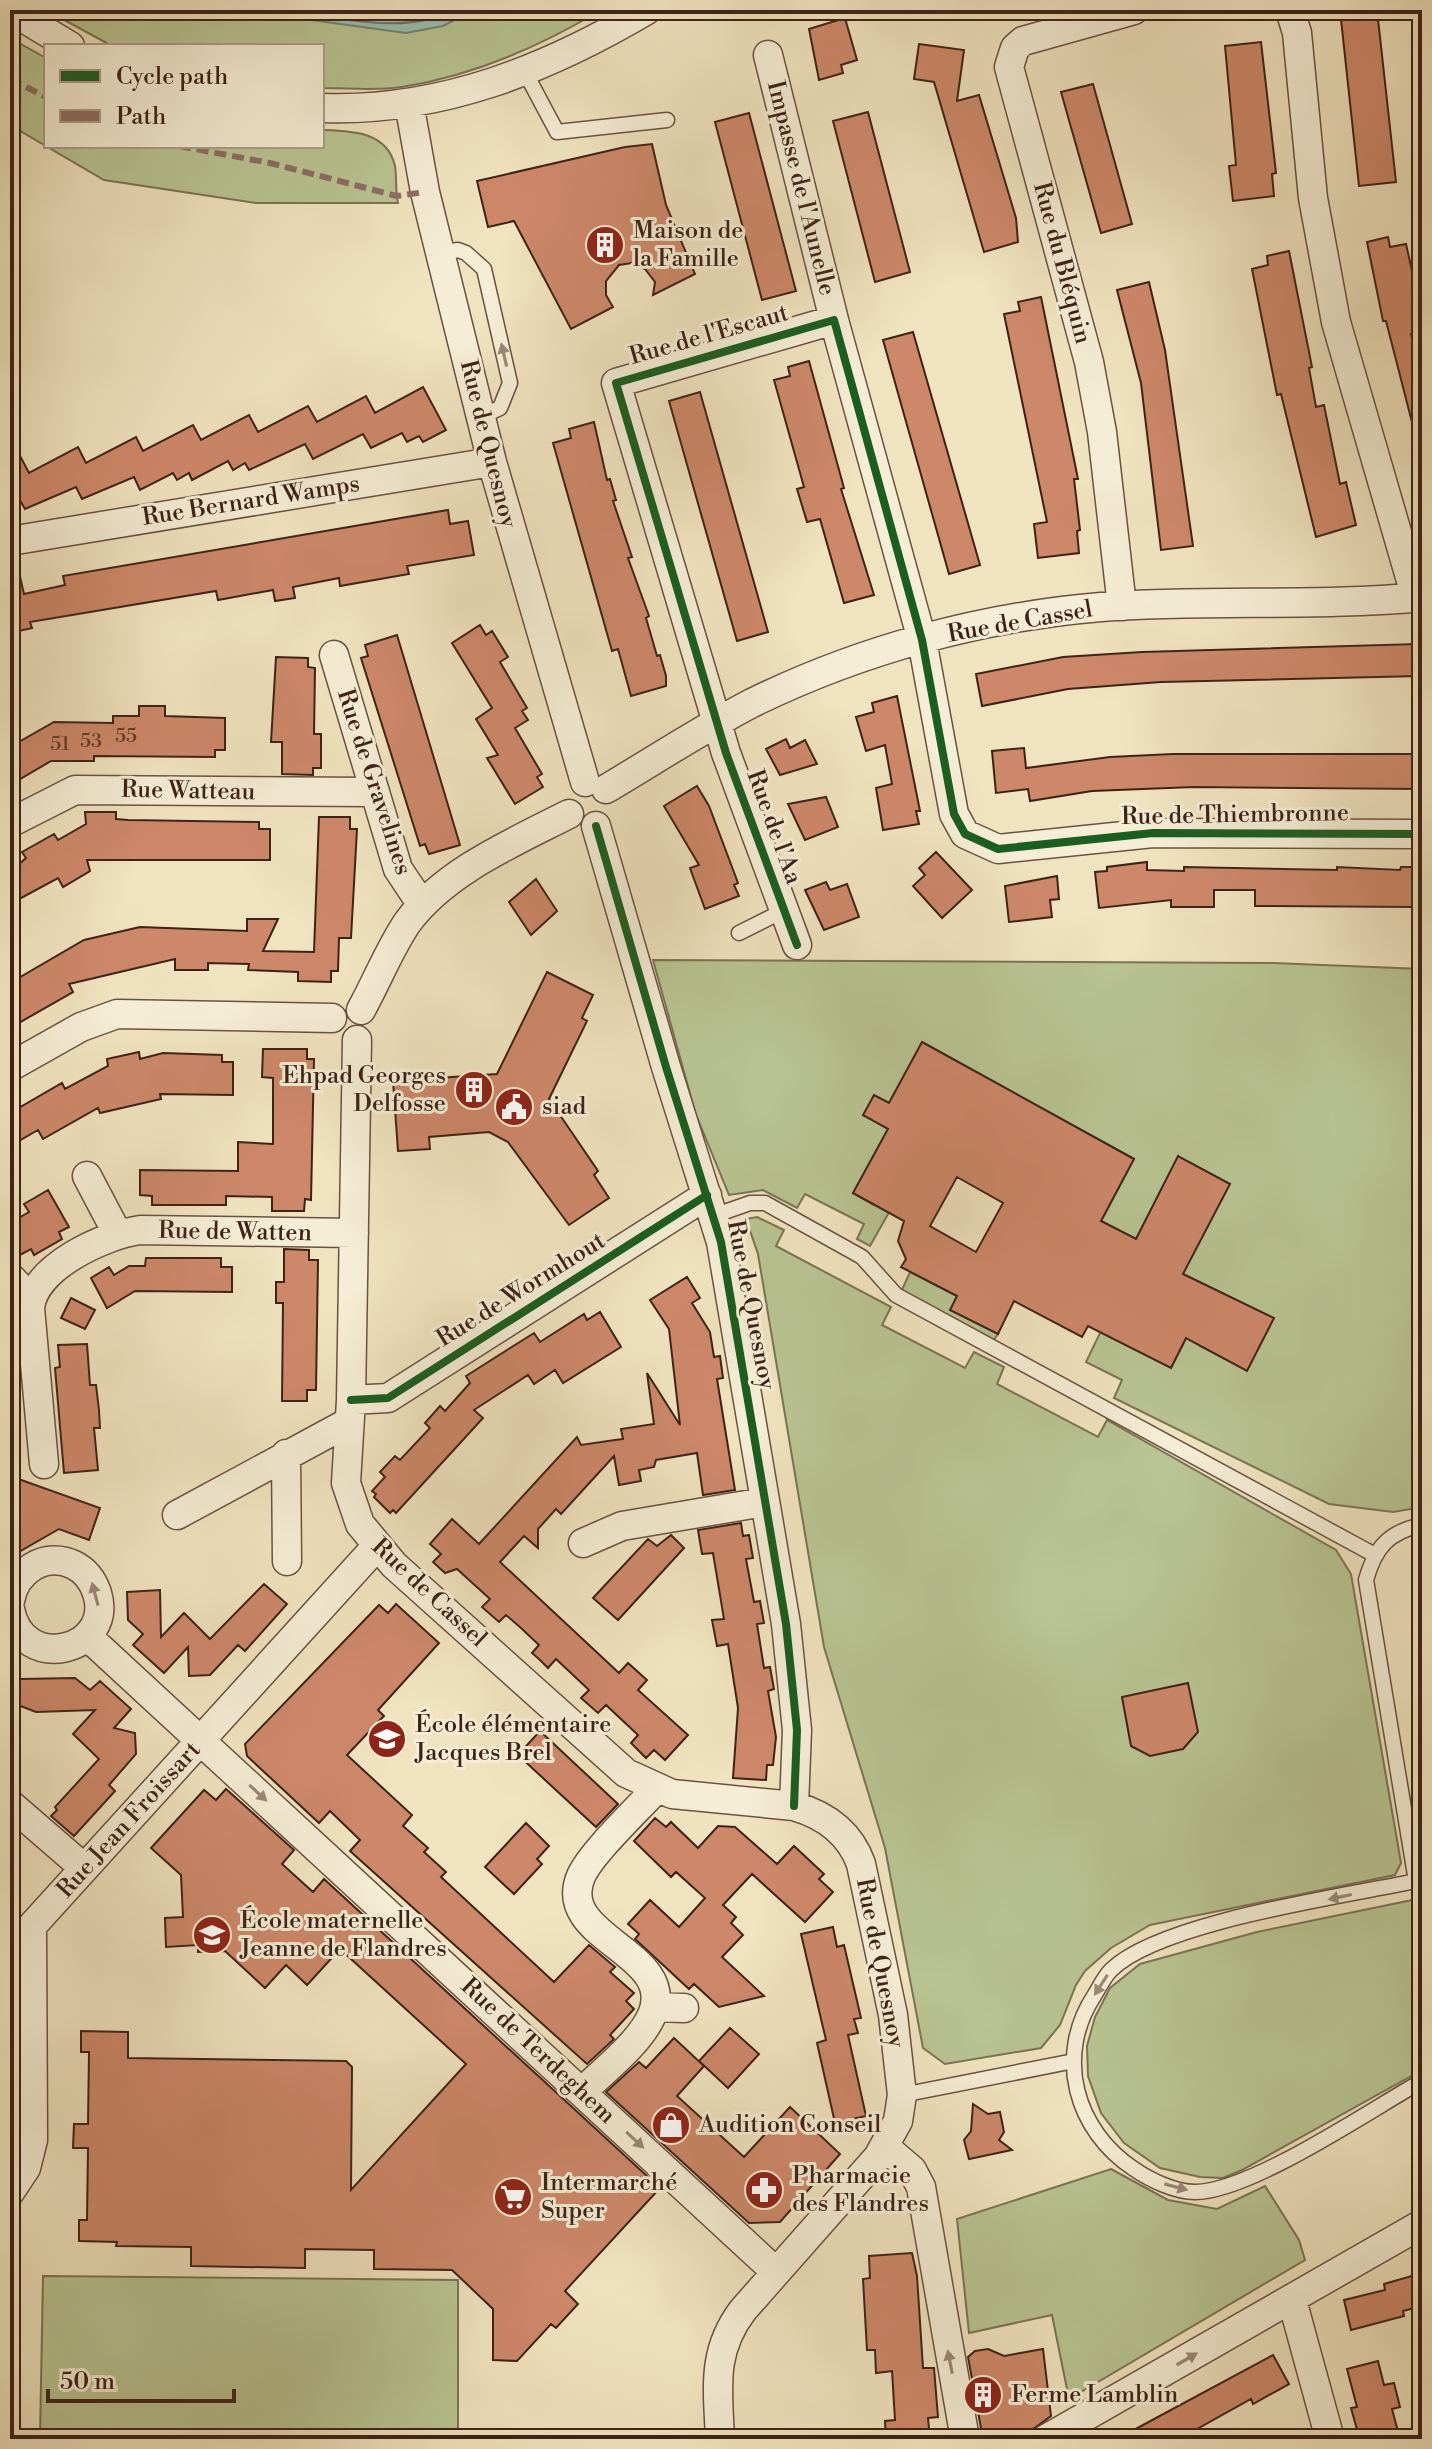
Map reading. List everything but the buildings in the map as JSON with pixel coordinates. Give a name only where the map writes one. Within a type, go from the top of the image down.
[{"type":"street","points":[[10,10],[63,42]]},
{"type":"street","points":[[324,108],[409,103],[477,89],[525,72],[599,39],[647,10]]},
{"type":"street","name":"Rue du Bléquin","points":[[1122,606],[1102,432],[1089,362],[1009,67],[1015,48],[1023,41],[1134,10]]},
{"type":"street","points":[[1290,10],[1297,33],[1313,198],[1336,322],[1419,598]]},
{"type":"street","name":"Impasse de l'Aunelle","points":[[768,55],[834,320]]},
{"type":"street","name":"Rue de Quesnoy","points":[[409,103],[413,137],[492,462],[595,785]]},
{"type":"street","points":[[834,320],[922,640]]},
{"type":"street","name":"Rue de l'Escaut","points":[[716,722],[616,383],[834,320]]},
{"type":"street","name":"Rue Bernard Wamps","points":[[10,541],[492,462]]},
{"type":"street","name":"Rue de Cassel","points":[[595,785],[808,677],[922,640],[1019,618],[1122,606],[1419,598]]},
{"type":"street","name":"Rue de Thiembronne","points":[[922,640],[954,814],[965,834],[975,842],[998,849],[1153,833],[1422,834]]},
{"type":"street","name":"Rue de Gravelines","points":[[334,655],[401,875],[422,905]]},
{"type":"street","name":"Rue de l'Aa","points":[[716,722],[797,945]]},
{"type":"street","points":[[595,785],[611,810],[596,826],[583,826],[569,814],[569,794],[595,785]]},
{"type":"street","name":"Rue Watteau","points":[[10,823],[75,790],[374,792]]},
{"type":"street","name":"Rue de Cassel","points":[[569,814],[464,873],[422,905],[396,943],[361,1010],[367,1026],[357,1040],[350,1411],[345,1466],[348,1496],[360,1524],[376,1547],[609,1760],[656,1789],[691,1797],[794,1806]]},
{"type":"street","name":"Rue de Quesnoy","points":[[596,826],[710,1206],[728,1278],[786,1624],[795,1701],[794,1806],[828,1821],[856,1852],[889,1988],[902,2095],[895,2132],[885,2147]]},
{"type":"street","points":[[357,1040],[339,1039],[332,1030],[332,1018],[344,1006],[361,1010]]},
{"type":"street","points":[[10,1067],[81,1027],[117,1014],[332,1018]]},
{"type":"street","points":[[87,1176],[117,1233]]},
{"type":"street","name":"Rue de Wormhout","points":[[177,1515],[286,1454],[350,1411],[388,1398],[710,1206]]},
{"type":"street","name":"Rue de Watten","points":[[31,1299],[36,1288],[61,1265],[117,1233],[354,1233]]},
{"type":"street","points":[[10,1277],[31,1299],[44,1464]]},
{"type":"street","points":[[286,1454],[287,1561]]},
{"type":"street","points":[[583,1543],[622,1526],[764,1502]]},
{"type":"street","name":"Rue Jean Froissart","points":[[10,2192],[26,2168],[33,2140],[21,1926],[84,1868],[376,1547]]},
{"type":"street","points":[[10,1601],[19,1577],[30,1567],[44,1562],[73,1564],[84,1572],[98,1597],[95,1624],[87,1636],[75,1645],[45,1649],[20,1634],[10,1609]]},
{"type":"street","name":"Rue de Terdeghem","points":[[87,1636],[776,2272]]},
{"type":"street","points":[[582,2092],[643,2031],[655,2007],[649,1977],[588,1921],[577,1901],[581,1876],[656,1789]]},
{"type":"street","points":[[10,1804],[84,1868]]},
{"type":"street","points":[[655,2007],[684,2008]]},
{"type":"street","points":[[720,2439],[720,2350],[733,2323],[885,2147],[912,2170],[921,2187],[965,2439]]},
{"type":"street","points":[[1046,2439],[1422,2224]]},
{"type":"street","points":[[1292,2300],[1330,2439]]},
{"type":"lane","points":[[525,72],[557,132],[667,120]]},
{"type":"lane","points":[[440,253],[458,250],[484,269],[510,383],[500,408],[480,417]]},
{"type":"lane","name":"Rue de l'Aa","points":[[739,933],[783,911]]},
{"type":"lane","points":[[710,1206],[765,1203],[862,1257],[896,1295],[1373,1554]]},
{"type":"lane","points":[[1422,1525],[1387,1540],[1373,1554],[1366,1580],[1419,1880],[1203,1926],[1153,1943],[1111,1970],[1082,2019],[1073,2042],[1075,2089],[1089,2122],[1112,2154],[1151,2180],[1194,2192],[1239,2185],[1422,2081]]},
{"type":"lane","points":[[902,2095],[1074,2061]]},
{"type":"green space","points":[[46,10],[601,10],[505,58],[454,75],[402,87],[324,88],[324,44],[108,44]]},
{"type":"green space","points":[[10,38],[44,57],[44,145],[10,125]]},
{"type":"green space","points":[[324,130],[345,131],[376,139],[391,154],[398,203],[256,203],[104,180],[49,148],[324,148]]},
{"type":"green space","points":[[653,960],[1273,963],[1422,969],[1422,1507],[1393,1512],[1329,1504],[1114,1398],[1122,1380],[1086,1362],[1101,1331],[1171,1368],[1190,1331],[1200,1346],[1247,1370],[1273,1318],[1183,1274],[1178,1157],[1136,1239],[1101,1221],[1134,1159],[922,1042],[889,1103],[874,1095],[864,1115],[888,1129],[853,1193],[874,1205],[892,1207],[870,1246],[857,1239],[864,1224],[805,1194],[797,1208],[763,1190],[729,1195],[696,1115]]},
{"type":"green space","points":[[757,1217],[784,1230],[776,1246],[891,1307],[882,1325],[965,1368],[974,1352],[1004,1367],[997,1384],[1098,1437],[1107,1420],[1336,1550],[1351,1574],[1401,1863],[1395,1875],[1150,1925],[1111,1948],[1085,1971],[1060,2025],[1041,2048],[945,2064],[923,2048],[885,1848],[824,1647],[758,1254],[746,1219]]},
{"type":"green space","points":[[910,1272],[957,1296],[951,1310],[998,1334],[993,1341],[901,1292]]},
{"type":"green space","points":[[1422,1898],[1422,2070],[1223,2178],[1200,2177],[1160,2168],[1124,2143],[1101,2113],[1088,2076],[1087,2046],[1095,2017],[1110,1988],[1140,1964],[1257,1932]]},
{"type":"green space","points":[[1111,2169],[1168,2200],[1217,2209],[1265,2186],[1299,2240],[1305,2260],[1069,2399],[1052,2315],[969,2333],[957,2219]]},
{"type":"green space","points":[[43,2276],[458,2280],[458,2439],[40,2439]]},
{"type":"water","points":[[237,10],[474,10],[443,26],[406,33]]},
{"type":"marked path","points":[[10,79],[44,96]]},
{"type":"marked path","points":[[190,148],[270,163],[397,196],[425,192]]},
{"type":"cycle path","points":[[797,945],[726,753],[616,383],[834,320],[922,640],[954,814],[965,834],[998,849],[1153,833],[1422,834]]},
{"type":"cycle path","points":[[596,826],[721,1242],[786,1624],[797,1730],[794,1806]]},
{"type":"cycle path","points":[[351,1400],[388,1398],[707,1195]]},
{"type":"place","name":"Maison de la Famille","points":[[605,245]]},
{"type":"place","name":"Ehpad Georges Delfosse","points":[[474,1090]]},
{"type":"place","name":"siad","points":[[514,1107]]},
{"type":"place","name":"École élémentaire Jacques Brel","points":[[387,1739]]},
{"type":"place","name":"École maternelle Jeanne de Flandres","points":[[212,1935]]},
{"type":"place","name":"Audition Conseil","points":[[671,2125]]},
{"type":"place","name":"Pharmacie des Flandres","points":[[764,2190]]},
{"type":"place","name":"Intermarché Super","points":[[513,2197]]},
{"type":"place","name":"Ferme Lamblin","points":[[983,2395]]}]
